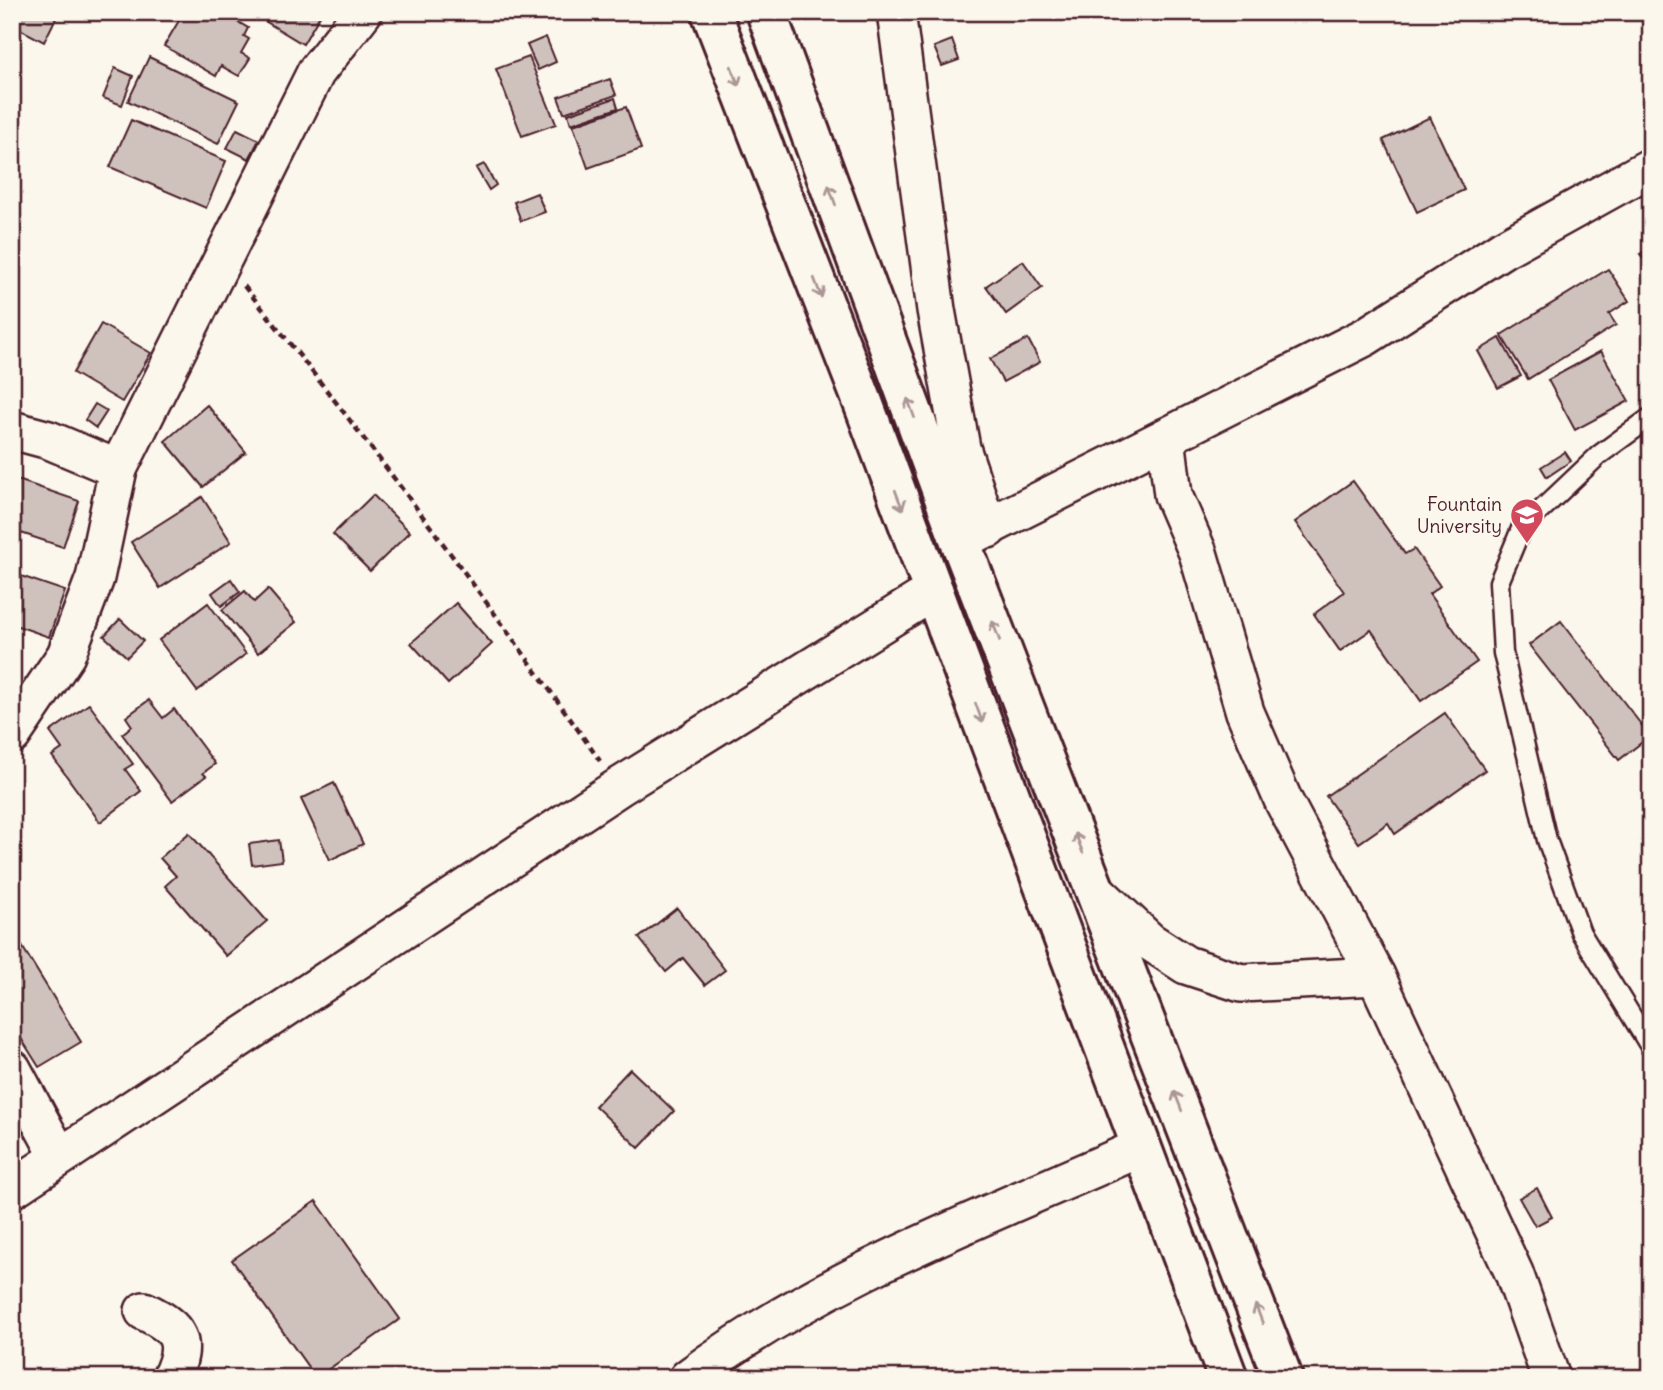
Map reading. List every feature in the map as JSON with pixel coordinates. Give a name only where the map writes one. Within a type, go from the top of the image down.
[{"type":"highway","points":[[710,12],[934,591],[1228,1378]]},
{"type":"highway","points":[[766,12],[974,535],[1098,893],[1283,1378]]},
{"type":"street","points":[[12,735],[66,655],[95,578],[118,469],[316,72],[363,12]]},
{"type":"street","points":[[896,12],[936,310],[974,535],[1366,337],[1503,249],[1651,167]]},
{"type":"street","points":[[12,430],[49,440],[118,469]]},
{"type":"street","points":[[1166,437],[1173,495],[1198,552],[1245,712],[1284,802],[1376,976],[1514,1273],[1551,1378]]},
{"type":"street","points":[[12,1189],[619,787],[934,591]]},
{"type":"street","points":[[1098,893],[1149,941],[1186,965],[1241,983],[1376,976]]},
{"type":"street","points":[[12,1069],[59,1156]]},
{"type":"street","points":[[688,1378],[737,1342],[850,1278],[946,1231],[1140,1148]]},
{"type":"street","points":[[144,1311],[167,1322],[181,1343],[182,1355],[171,1378]]},
{"type":"lane","points":[[1651,417],[1599,455],[1521,529],[1499,582],[1503,653],[1547,841],[1581,933],[1651,1048]]},
{"type":"path","points":[[222,259],[359,429],[499,617],[619,787]]},
{"type":"building","points":[[12,12],[59,12],[44,42],[12,25]]},
{"type":"building","points":[[184,12],[221,12],[248,28],[244,36],[249,39],[241,53],[250,58],[239,76],[221,66],[216,76],[164,46]]},
{"type":"building","points":[[250,12],[322,12],[303,44]]},
{"type":"building","points":[[546,37],[556,62],[538,70],[527,45]]},
{"type":"building","points":[[952,40],[959,60],[942,66],[934,47]]},
{"type":"building","points":[[149,57],[239,101],[218,144],[128,101]]},
{"type":"building","points":[[529,57],[556,124],[522,136],[496,69]]},
{"type":"building","points":[[115,68],[133,76],[122,105],[103,98]]},
{"type":"building","points":[[610,79],[616,95],[564,113],[558,97]]},
{"type":"building","points":[[615,98],[618,108],[571,124],[568,114]]},
{"type":"building","points":[[626,107],[641,149],[588,168],[573,125]]},
{"type":"building","points":[[1430,117],[1464,190],[1417,212],[1383,140]]},
{"type":"building","points":[[131,120],[226,161],[206,208],[110,167]]},
{"type":"building","points":[[237,129],[259,140],[249,159],[227,148]]},
{"type":"building","points":[[484,164],[496,185],[489,190],[476,168]]},
{"type":"building","points":[[537,193],[545,212],[521,221],[514,202]]},
{"type":"building","points":[[1651,247],[1651,269],[1640,254]]},
{"type":"building","points":[[1023,261],[1042,288],[1006,314],[986,286]]},
{"type":"building","points":[[1608,269],[1629,301],[1609,314],[1616,325],[1528,379],[1501,335]]},
{"type":"building","points":[[101,324],[151,353],[122,402],[73,373]]},
{"type":"building","points":[[1500,338],[1521,376],[1498,388],[1478,351]]},
{"type":"building","points":[[1028,339],[1040,362],[1003,382],[990,359]]},
{"type":"building","points":[[1601,351],[1629,401],[1575,430],[1548,380]]},
{"type":"building","points":[[95,404],[107,411],[96,428],[85,420]]},
{"type":"building","points":[[207,405],[246,452],[203,487],[165,441]]},
{"type":"building","points":[[1565,452],[1571,461],[1547,477],[1541,467]]},
{"type":"building","points":[[12,478],[79,501],[63,547],[12,530]]},
{"type":"building","points":[[1353,481],[1405,554],[1414,549],[1440,586],[1429,594],[1477,662],[1421,701],[1371,630],[1340,651],[1314,614],[1344,592],[1295,522]]},
{"type":"building","points":[[373,495],[410,532],[370,571],[333,534]]},
{"type":"building","points":[[202,497],[231,542],[160,588],[131,542]]},
{"type":"building","points":[[12,573],[65,591],[49,637],[12,624]]},
{"type":"building","points":[[231,579],[240,592],[221,606],[212,593]]},
{"type":"building","points":[[268,589],[296,622],[258,653],[222,610],[245,591],[254,602]]},
{"type":"building","points":[[208,603],[246,654],[197,691],[159,640]]},
{"type":"building","points":[[456,603],[492,644],[448,684],[411,643]]},
{"type":"building","points":[[120,619],[143,641],[127,657],[104,636]]},
{"type":"building","points":[[1561,621],[1650,736],[1619,760],[1529,645]]},
{"type":"building","points":[[149,700],[163,718],[174,709],[215,764],[203,773],[206,776],[172,801],[122,734],[132,726],[126,717]]},
{"type":"building","points":[[89,704],[133,764],[125,769],[141,791],[100,822],[52,756],[62,749],[50,732]]},
{"type":"building","points":[[1445,713],[1485,770],[1395,834],[1388,823],[1359,843],[1326,796]]},
{"type":"building","points":[[334,783],[363,844],[330,860],[301,799]]},
{"type":"building","points":[[189,833],[267,921],[226,956],[165,886],[176,876],[160,858]]},
{"type":"building","points":[[279,840],[282,861],[252,865],[249,844]]},
{"type":"building","points":[[677,908],[725,970],[705,985],[683,958],[666,972],[639,938]]},
{"type":"building","points":[[12,930],[81,1042],[39,1067],[12,1024]]},
{"type":"building","points":[[630,1069],[674,1111],[639,1148],[595,1106]]},
{"type":"building","points":[[1537,1188],[1552,1217],[1535,1226],[1519,1198]]},
{"type":"building","points":[[316,1201],[400,1319],[316,1378],[232,1260]]},
{"type":"place","name":"Fountain University","points":[[1527,545]]}]
